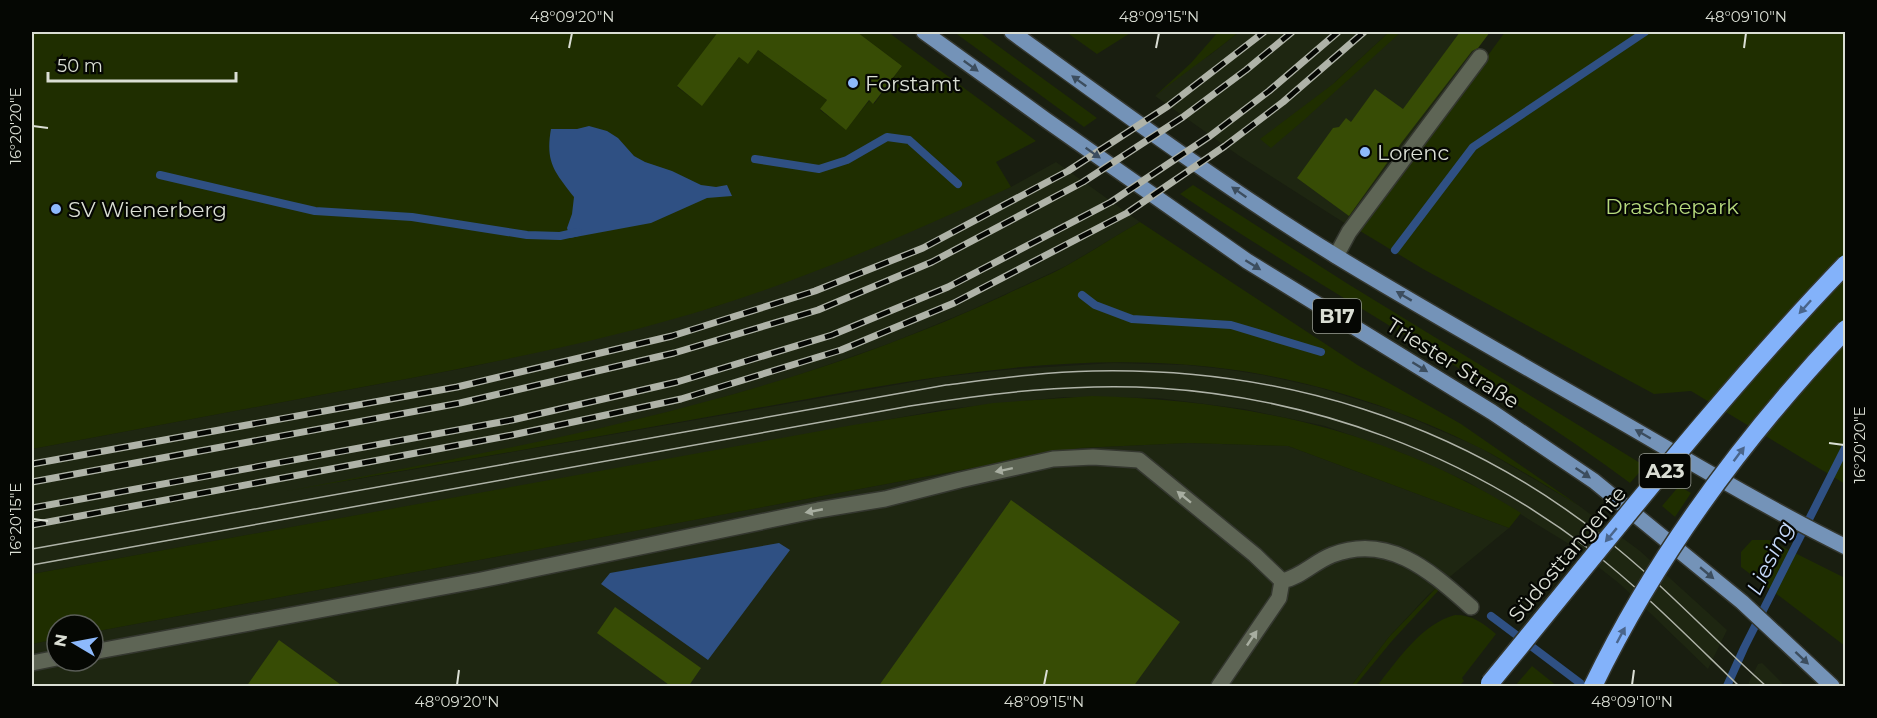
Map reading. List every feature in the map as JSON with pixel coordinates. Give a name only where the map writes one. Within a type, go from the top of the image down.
[{"type":"highway","name":"Südosttangente","points":[[1490,683],[1709,418],[1845,264]]},
{"type":"highway","name":"A23","points":[[1593,687],[1626,624],[1698,510],[1777,405],[1845,329]]},
{"type":"main road","name":"Triester Straße","points":[[924,32],[1246,261],[1492,412],[1594,481],[1742,602],[1833,687]]},
{"type":"main road","name":"Triester Straße","points":[[1012,32],[1258,206],[1336,256],[1784,516],[1845,547]]},
{"type":"lane","points":[[1336,256],[1349,232],[1480,57]]},
{"type":"lane","points":[[105,650],[481,580],[818,510],[885,499],[1053,459],[1093,457],[1139,460],[1255,555],[1282,581],[1279,598],[1219,687]]},
{"type":"lane","points":[[1282,581],[1292,579],[1331,556],[1366,548],[1381,549],[1407,558],[1427,570],[1471,607]]},
{"type":"shaded area","points":[[1239,32],[1389,32],[1333,84],[1401,32],[1490,32],[1346,224],[1238,155],[1155,96]]},
{"type":"shaded area","points":[[1056,162],[1140,222],[1066,266],[969,311],[891,343],[784,380],[693,406],[559,439],[335,483],[941,377],[1014,369],[1113,363],[1187,365],[1224,369],[1317,387],[1392,410],[1479,447],[1578,505],[1640,551],[1727,630],[1708,669],[1620,584],[1569,544],[1468,482],[1404,454],[1325,426],[1244,409],[1158,398],[1064,397],[947,409],[32,574],[32,449],[470,367],[555,348],[717,306],[1011,187]]},
{"type":"shaded area","points":[[1188,443],[1288,446],[1509,528],[1429,594],[1389,637],[1351,686],[32,686],[32,644],[45,641],[45,673],[105,673],[105,630],[1079,448]]},
{"type":"shaded area","points":[[1762,663],[1785,686],[1748,686],[1758,664]]},
{"type":"green space","points":[[32,32],[718,32],[677,87],[702,105],[739,57],[758,50],[827,100],[820,110],[846,129],[869,101],[874,104],[902,66],[857,32],[888,32],[1036,141],[996,162],[1011,187],[866,251],[755,294],[717,306],[631,331],[500,361],[32,449]]},
{"type":"green space","points":[[954,32],[979,32],[1097,118],[1084,127]]},
{"type":"green space","points":[[1066,32],[1132,32],[1097,54]]},
{"type":"green space","points":[[1218,32],[1239,32],[1155,96],[1191,63]]},
{"type":"green space","points":[[1389,32],[1401,32],[1271,148],[1260,139],[1333,84]]},
{"type":"green space","name":"Draschepark","points":[[1505,32],[1845,32],[1845,484],[1691,391],[1654,394],[1423,269],[1360,231]]},
{"type":"green space","points":[[1193,185],[1348,284],[1645,466],[1630,483],[1576,444],[1464,371],[1180,194]]},
{"type":"green space","points":[[1140,222],[1359,366],[1461,424],[1578,505],[1480,448],[1428,424],[1348,395],[1265,375],[1200,366],[1134,362],[1002,369],[936,377],[287,491],[471,456],[652,416],[742,392],[831,364],[918,332],[1051,274]]},
{"type":"green space","points":[[1092,396],[1205,404],[1260,413],[1315,425],[1420,460],[1471,484],[1521,513],[1509,528],[1288,446],[1188,443],[1080,448],[105,630],[105,613],[45,613],[45,641],[32,644],[32,574],[853,425],[993,403]]},
{"type":"green space","points":[[1679,486],[1691,493],[1675,517],[1662,506]]},
{"type":"green space","points":[[1752,540],[1769,540],[1845,578],[1845,646],[1741,567],[1741,552]]},
{"type":"green space","points":[[1438,586],[1438,591],[1391,642],[1355,686],[1351,686],[1389,637]]},
{"type":"green space","points":[[1455,615],[1477,620],[1496,634],[1462,678],[1464,681],[1459,686],[1377,686],[1411,644],[1431,626]]},
{"type":"green space","points":[[1532,666],[1557,686],[1515,686]]},
{"type":"water","points":[[589,126],[607,131],[618,138],[634,156],[645,162],[672,171],[701,185],[716,187],[727,185],[732,196],[707,198],[651,223],[570,238],[567,228],[574,197],[553,166],[549,150],[551,129],[577,129]]},
{"type":"water","points":[[779,543],[790,550],[708,660],[601,584],[610,573]]},
{"type":"building","name":"Forstamt","points":[[718,32],[857,32],[902,66],[873,104],[869,100],[846,130],[820,109],[827,100],[758,50],[748,64],[739,57],[702,106],[677,86]]},
{"type":"building","name":"Lorenc","points":[[1460,32],[1490,32],[1478,48],[1472,51],[1402,142],[1349,216],[1297,178],[1333,128],[1339,127],[1346,118],[1351,122],[1375,89],[1403,109]]},
{"type":"building","points":[[1011,500],[1180,622],[1133,687],[878,687]]},
{"type":"building","points":[[615,607],[701,668],[688,687],[672,687],[597,633]]},
{"type":"building","points":[[279,640],[344,687],[246,687]]},
{"type":"waterway","points":[[1395,250],[1473,147],[1645,32]]},
{"type":"waterway","points":[[755,159],[819,169],[847,160],[887,137],[909,140],[958,184]]},
{"type":"waterway","points":[[160,175],[315,211],[412,217],[527,235],[560,236],[578,232]]},
{"type":"waterway","points":[[1082,295],[1095,305],[1132,319],[1231,325],[1321,352]]},
{"type":"waterway","name":"Liesing","points":[[1727,686],[1846,446]]},
{"type":"waterway","points":[[1491,616],[1584,686]]},
{"type":"tram line","points":[[32,549],[946,385],[1075,372],[1163,372],[1231,379],[1298,391],[1363,409],[1426,432],[1488,462],[1547,496],[1603,537],[1646,573],[1766,686]]},
{"type":"tram line","points":[[32,565],[910,406],[1033,390],[1096,387],[1158,388],[1216,394],[1274,404],[1330,418],[1386,437],[1439,459],[1491,485],[1541,515],[1609,565],[1666,615],[1739,686]]},
{"type":"railway","points":[[32,464],[457,387],[672,336],[815,291],[923,248],[1068,171],[1168,106],[1264,32]]},
{"type":"railway","points":[[32,482],[460,403],[674,353],[818,310],[932,262],[1083,182],[1183,117],[1292,32]]},
{"type":"railway","points":[[32,508],[512,420],[677,382],[832,335],[948,287],[1111,202],[1210,136],[1269,91],[1338,32]]},
{"type":"railway","points":[[32,525],[512,435],[681,399],[841,350],[954,303],[1127,213],[1225,146],[1283,102],[1364,32]]},
{"type":"place","name":"Forstamt","points":[[853,83]]},
{"type":"place","name":"Lorenc","points":[[1365,152]]},
{"type":"place","name":"SV Wienerberg","points":[[56,209]]}]
